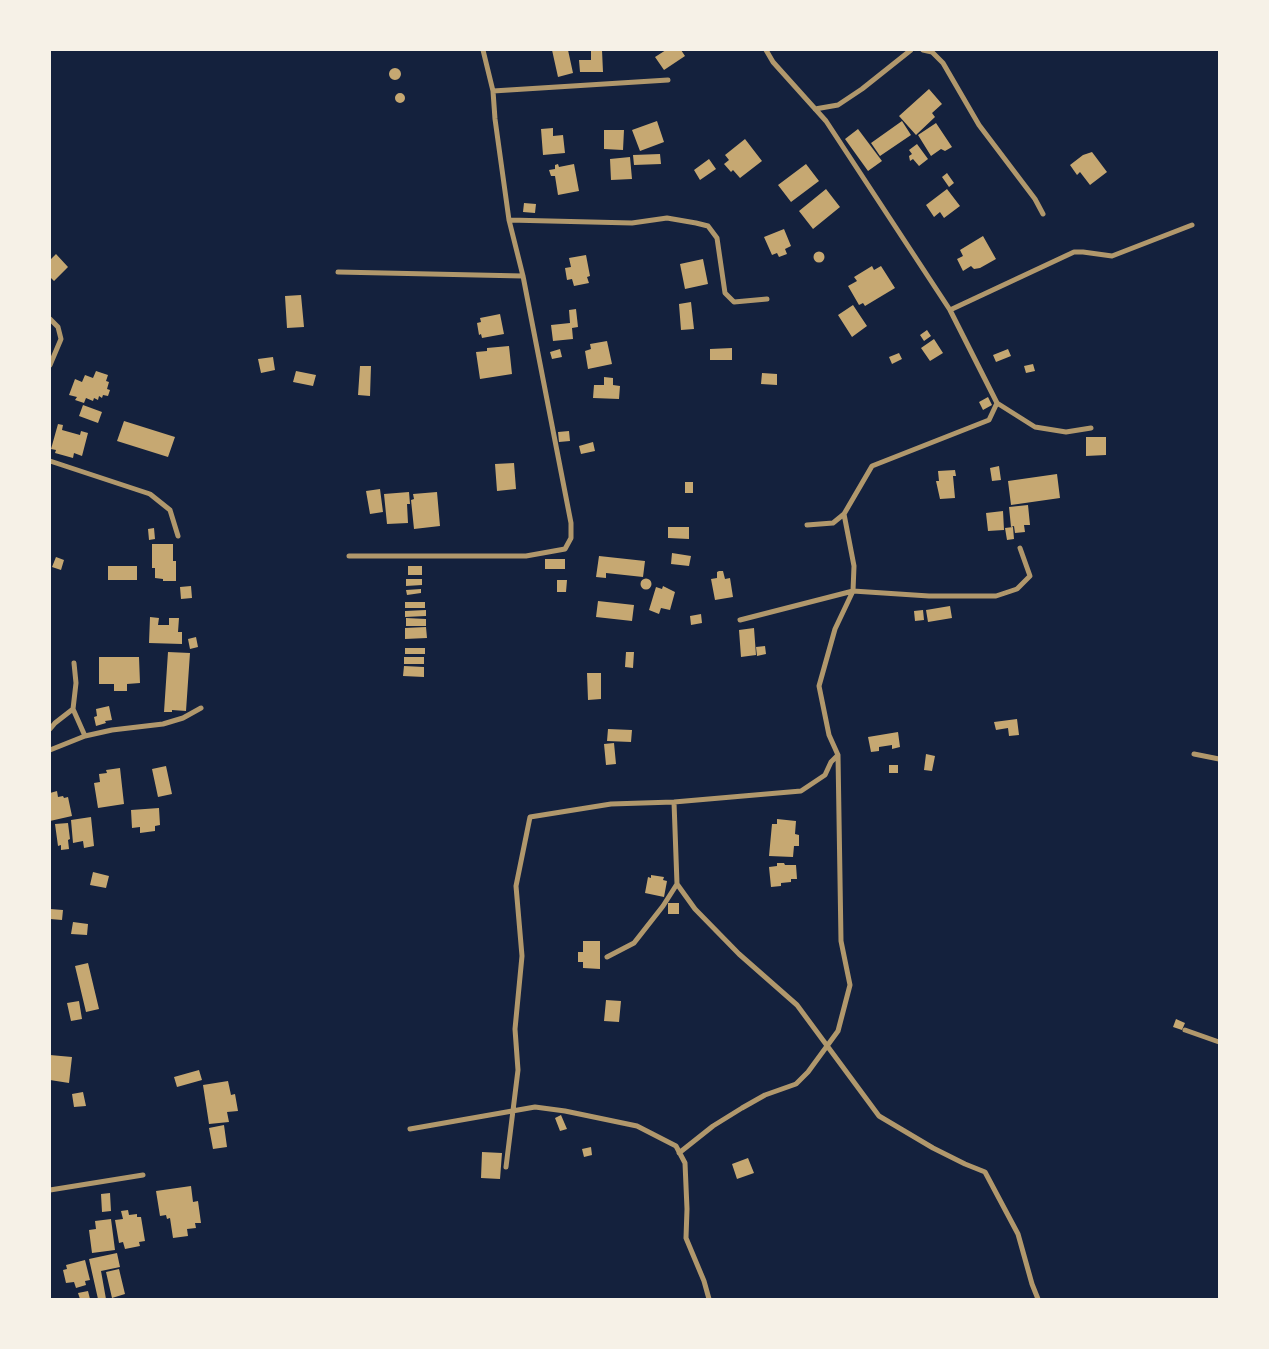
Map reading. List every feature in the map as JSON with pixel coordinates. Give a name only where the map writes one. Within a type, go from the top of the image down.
[{"type":"street","points":[[349,556],[526,556],[565,549],[571,538],[570,523],[523,276],[509,220],[494,119],[493,91],[484,50]]},
{"type":"street","points":[[766,50],[773,62],[826,121],[950,310],[997,403],[1035,427],[1066,432],[1091,428]]},
{"type":"street","points":[[815,109],[838,105],[862,89],[911,50]]},
{"type":"street","points":[[923,50],[932,52],[943,62],[979,125],[1035,199],[1043,214]]},
{"type":"street","points":[[493,91],[668,80]]},
{"type":"street","points":[[509,220],[632,223],[667,218],[708,226],[717,238],[725,293],[734,302],[767,299]]},
{"type":"street","points":[[950,310],[1074,252],[1112,256],[1192,225]]},
{"type":"street","points":[[338,272],[523,276]]},
{"type":"street","points":[[50,319],[58,327],[61,339],[50,365]]},
{"type":"street","points":[[807,525],[832,523],[844,514],[872,466],[989,420],[997,403]]},
{"type":"street","points":[[50,461],[150,494],[170,510],[178,536]]},
{"type":"street","points":[[679,1153],[712,1126],[742,1108],[765,1096],[796,1084],[808,1072],[838,1031],[850,985],[841,941],[838,755],[829,734],[819,686],[835,629],[853,591],[854,566],[844,514]]},
{"type":"street","points":[[740,620],[853,591],[929,596],[996,596],[1017,589],[1030,576],[1020,548]]},
{"type":"street","points":[[74,663],[76,683],[73,709],[85,736]]},
{"type":"street","points":[[50,750],[85,736],[112,730],[163,724],[183,718],[201,708]]},
{"type":"street","points":[[50,729],[54,723],[73,709]]},
{"type":"street","points":[[1194,754],[1219,759]]},
{"type":"street","points":[[506,1167],[518,1070],[515,1029],[522,956],[516,886],[530,817],[611,804],[674,802],[801,790],[825,775],[831,762],[838,755]]},
{"type":"street","points":[[607,957],[634,943],[663,906],[677,884],[674,802]]},
{"type":"street","points":[[677,884],[695,908],[739,954],[797,1005],[879,1116],[965,1164],[985,1172],[1018,1234],[1038,1299]]},
{"type":"street","points":[[1185,1030],[1219,1042]]},
{"type":"street","points":[[410,1129],[536,1107],[565,1110],[637,1126],[676,1146],[685,1163],[686,1238],[704,1281],[708,1299]]},
{"type":"street","points":[[50,1190],[143,1175]]},
{"type":"building","points":[[552,50],[568,50],[573,73],[558,77]]},
{"type":"building","points":[[591,50],[602,50],[603,72],[580,72],[579,60],[591,60]]},
{"type":"building","points":[[666,50],[681,50],[685,56],[664,70],[655,57]]},
{"type":"building","points":[[393,68],[397,68],[401,74],[397,80],[393,80],[389,76],[389,72]]},
{"type":"building","points":[[929,89],[942,104],[932,113],[935,117],[916,135],[899,116]]},
{"type":"building","points":[[398,93],[402,93],[405,98],[404,102],[398,103],[395,100],[395,96]]},
{"type":"building","points":[[657,121],[664,142],[640,151],[632,130]]},
{"type":"building","points":[[902,121],[911,135],[880,156],[871,143]]},
{"type":"building","points":[[936,123],[952,147],[945,151],[941,149],[931,156],[918,135]]},
{"type":"building","points":[[553,128],[553,136],[563,135],[565,153],[543,155],[541,129]]},
{"type":"building","points":[[858,129],[882,161],[868,171],[845,139]]},
{"type":"building","points":[[604,130],[624,130],[623,150],[604,149]]},
{"type":"building","points":[[745,139],[762,161],[740,178],[724,164],[729,160],[725,155]]},
{"type":"building","points":[[917,144],[928,159],[919,166],[913,159],[910,161],[909,156],[912,154],[909,150]]},
{"type":"building","points":[[1092,152],[1107,172],[1090,185],[1080,172],[1077,175],[1070,165],[1083,155]]},
{"type":"building","points":[[660,154],[661,164],[634,165],[633,155]]},
{"type":"building","points":[[630,157],[632,179],[611,180],[610,159]]},
{"type":"building","points":[[709,159],[716,169],[700,180],[694,170]]},
{"type":"building","points":[[558,164],[559,167],[574,164],[579,191],[558,195],[555,176],[551,176],[549,170],[555,169],[555,165]]},
{"type":"building","points":[[806,164],[819,181],[791,202],[778,185]]},
{"type":"building","points":[[947,173],[954,183],[949,187],[942,177]]},
{"type":"building","points":[[826,189],[840,207],[813,229],[799,211]]},
{"type":"building","points":[[947,189],[960,206],[944,218],[940,212],[934,217],[926,205]]},
{"type":"building","points":[[524,203],[536,204],[535,213],[523,212]]},
{"type":"building","points":[[784,229],[791,246],[785,249],[787,254],[779,257],[777,253],[772,255],[764,237]]},
{"type":"building","points":[[983,236],[996,259],[980,268],[974,269],[971,266],[963,271],[957,259],[963,256],[960,250]]},
{"type":"building","points":[[817,252],[821,252],[824,257],[823,261],[817,262],[814,259],[814,255]]},
{"type":"building","points":[[56,254],[68,267],[54,281],[50,277],[50,260]]},
{"type":"building","points":[[586,255],[590,276],[587,277],[589,283],[574,286],[572,279],[567,280],[565,268],[571,267],[569,258]]},
{"type":"building","points":[[703,259],[708,284],[685,289],[680,264]]},
{"type":"building","points":[[872,266],[874,270],[881,266],[895,288],[865,306],[863,303],[859,305],[848,286],[857,281],[854,277]]},
{"type":"building","points":[[301,295],[304,327],[287,328],[285,296]]},
{"type":"building","points":[[691,302],[694,329],[681,330],[679,304]]},
{"type":"building","points":[[853,305],[867,326],[852,337],[838,315]]},
{"type":"building","points":[[576,309],[578,327],[572,328],[573,339],[553,341],[551,325],[570,323],[569,310]]},
{"type":"building","points":[[500,314],[504,334],[482,338],[481,334],[479,335],[477,323],[481,322],[480,318]]},
{"type":"building","points":[[927,330],[931,336],[924,341],[920,335]]},
{"type":"building","points":[[934,339],[943,353],[930,361],[921,348]]},
{"type":"building","points":[[607,341],[612,364],[588,369],[585,351],[591,349],[590,344]]},
{"type":"building","points":[[509,346],[512,374],[480,379],[476,352],[487,351],[487,348]]},
{"type":"building","points":[[732,348],[732,360],[710,360],[710,349]]},
{"type":"building","points":[[560,349],[562,357],[552,359],[550,352]]},
{"type":"building","points":[[1008,349],[1011,356],[996,362],[993,355]]},
{"type":"building","points":[[899,353],[902,359],[892,364],[889,357]]},
{"type":"building","points":[[273,357],[275,370],[261,373],[258,359]]},
{"type":"building","points":[[1033,364],[1035,371],[1026,373],[1024,366]]},
{"type":"building","points":[[360,366],[371,366],[370,396],[358,395]]},
{"type":"building","points":[[96,371],[108,375],[106,381],[109,382],[107,389],[110,390],[108,396],[103,395],[102,398],[99,396],[98,400],[94,398],[93,401],[86,398],[84,403],[75,400],[77,397],[69,395],[75,379],[82,382],[85,375],[93,378]]},
{"type":"building","points":[[296,371],[316,375],[313,386],[293,382]]},
{"type":"building","points":[[762,373],[777,374],[777,385],[761,384]]},
{"type":"building","points":[[604,377],[613,378],[613,385],[620,386],[619,399],[593,398],[594,385],[604,385]]},
{"type":"building","points":[[988,397],[992,405],[983,410],[979,402]]},
{"type":"building","points":[[83,405],[102,412],[98,423],[79,416]]},
{"type":"building","points":[[124,421],[175,437],[168,457],[117,441]]},
{"type":"building","points":[[58,424],[63,425],[62,430],[80,435],[81,431],[88,433],[82,456],[74,453],[73,458],[55,453],[56,450],[51,449]]},
{"type":"building","points":[[569,431],[570,441],[559,442],[558,432]]},
{"type":"building","points":[[1086,437],[1106,437],[1106,455],[1086,456]]},
{"type":"building","points":[[593,442],[595,451],[581,454],[579,446]]},
{"type":"building","points":[[514,463],[516,489],[497,491],[495,464]]},
{"type":"building","points":[[999,466],[1001,480],[992,481],[990,468]]},
{"type":"building","points":[[955,470],[956,476],[953,476],[955,498],[940,499],[936,481],[939,481],[938,471]]},
{"type":"building","points":[[1057,474],[1060,498],[1011,505],[1008,481]]},
{"type":"building","points":[[685,482],[693,482],[693,493],[685,493]]},
{"type":"building","points":[[380,489],[383,512],[370,514],[366,491]]},
{"type":"building","points":[[409,492],[410,504],[407,504],[408,523],[387,524],[384,494]]},
{"type":"building","points":[[437,492],[440,526],[414,529],[411,500],[414,499],[413,494]]},
{"type":"building","points":[[1028,505],[1030,525],[1024,525],[1025,532],[1015,533],[1014,526],[1011,527],[1009,507]]},
{"type":"building","points":[[1003,511],[1004,530],[988,531],[986,513]]},
{"type":"building","points":[[668,527],[689,527],[689,539],[668,538]]},
{"type":"building","points":[[1013,527],[1014,539],[1007,540],[1005,528]]},
{"type":"building","points":[[154,528],[155,539],[149,540],[148,529]]},
{"type":"building","points":[[152,544],[173,544],[173,561],[176,561],[176,581],[163,581],[163,579],[155,578],[155,568],[152,568]]},
{"type":"building","points":[[672,553],[691,556],[689,566],[671,564]]},
{"type":"building","points":[[599,556],[645,561],[643,577],[606,573],[606,578],[596,577]]},
{"type":"building","points":[[56,557],[64,560],[61,570],[52,567]]},
{"type":"building","points":[[545,559],[565,559],[565,569],[545,569]]},
{"type":"building","points":[[108,566],[137,566],[137,580],[108,580]]},
{"type":"building","points":[[408,566],[422,566],[422,575],[408,575]]},
{"type":"building","points":[[723,571],[725,579],[730,578],[733,597],[715,600],[711,579],[717,578],[717,572]]},
{"type":"building","points":[[406,579],[422,579],[422,585],[406,586]]},
{"type":"building","points":[[644,579],[648,579],[651,584],[650,588],[644,589],[641,586],[641,582]]},
{"type":"building","points":[[557,580],[567,580],[566,592],[557,592]]},
{"type":"building","points":[[191,586],[192,598],[181,599],[180,587]]},
{"type":"building","points":[[663,586],[675,592],[670,610],[661,608],[659,614],[649,610],[656,587],[662,589]]},
{"type":"building","points":[[421,589],[421,593],[407,595],[406,590]]},
{"type":"building","points":[[598,601],[634,605],[632,621],[596,617]]},
{"type":"building","points":[[405,602],[425,602],[425,608],[405,608]]},
{"type":"building","points":[[950,606],[952,618],[928,622],[926,610]]},
{"type":"building","points":[[426,610],[426,616],[405,617],[405,611]]},
{"type":"building","points":[[923,610],[924,620],[915,621],[914,611]]},
{"type":"building","points":[[701,614],[702,623],[691,625],[690,616]]},
{"type":"building","points":[[150,617],[159,618],[158,625],[169,625],[169,618],[179,618],[178,632],[182,632],[182,644],[149,643]]},
{"type":"building","points":[[406,618],[426,619],[426,626],[406,626]]},
{"type":"building","points":[[426,627],[427,638],[405,639],[405,628]]},
{"type":"building","points":[[754,628],[756,655],[741,657],[739,630]]},
{"type":"building","points":[[196,637],[198,647],[190,649],[188,639]]},
{"type":"building","points":[[765,646],[766,654],[757,656],[756,647]]},
{"type":"building","points":[[405,648],[425,648],[425,654],[405,654]]},
{"type":"building","points":[[168,652],[190,653],[186,711],[172,710],[172,712],[164,712]]},
{"type":"building","points":[[626,652],[634,652],[633,668],[625,667]]},
{"type":"building","points":[[99,657],[139,657],[140,683],[127,684],[127,691],[114,691],[114,684],[99,684]]},
{"type":"building","points":[[404,657],[424,657],[424,664],[404,664]]},
{"type":"building","points":[[404,666],[424,667],[424,677],[403,676]]},
{"type":"building","points":[[587,673],[601,673],[601,699],[588,700]]},
{"type":"building","points":[[109,706],[112,720],[105,721],[106,723],[96,726],[94,717],[97,716],[96,709]]},
{"type":"building","points":[[1017,719],[1019,735],[1009,736],[1008,728],[996,730],[994,722]]},
{"type":"building","points":[[608,729],[632,730],[631,742],[607,741]]},
{"type":"building","points":[[898,732],[900,747],[892,749],[892,745],[879,747],[879,751],[871,752],[868,737]]},
{"type":"building","points":[[614,743],[616,764],[606,765],[604,744]]},
{"type":"building","points":[[926,754],[935,756],[932,771],[924,770]]},
{"type":"building","points":[[889,765],[898,765],[898,773],[889,773]]},
{"type":"building","points":[[166,766],[172,794],[158,797],[152,769]]},
{"type":"building","points":[[120,768],[124,804],[98,808],[94,783],[100,782],[99,774],[107,773],[106,770]]},
{"type":"building","points":[[57,791],[58,797],[68,797],[72,816],[50,821],[50,793]]},
{"type":"building","points":[[159,808],[160,825],[155,826],[155,831],[140,833],[140,827],[132,828],[131,810]]},
{"type":"building","points":[[91,817],[94,846],[84,848],[83,841],[73,843],[71,820]]},
{"type":"building","points":[[777,819],[796,821],[795,834],[799,835],[799,846],[794,846],[793,857],[769,856],[772,824],[777,824]]},
{"type":"building","points":[[68,823],[69,849],[61,850],[61,845],[58,846],[55,824]]},
{"type":"building","points":[[777,863],[796,865],[797,879],[781,883],[781,886],[771,887],[769,867],[777,866]]},
{"type":"building","points":[[93,872],[109,876],[106,888],[90,885]]},
{"type":"building","points":[[651,875],[664,877],[663,880],[667,881],[664,897],[645,893],[648,877],[651,878]]},
{"type":"building","points":[[668,903],[679,903],[679,914],[668,914]]},
{"type":"building","points":[[50,909],[63,910],[62,920],[50,919]]},
{"type":"building","points":[[73,922],[88,924],[87,935],[71,934]]},
{"type":"building","points":[[583,941],[600,941],[600,969],[583,968],[583,962],[578,962],[578,952],[583,952]]},
{"type":"building","points":[[88,963],[99,1009],[86,1012],[75,966]]},
{"type":"building","points":[[606,1000],[621,1001],[619,1022],[604,1021]]},
{"type":"building","points":[[79,1001],[82,1019],[71,1021],[67,1003]]},
{"type":"building","points":[[1176,1019],[1185,1023],[1182,1030],[1173,1027]]},
{"type":"building","points":[[50,1055],[72,1057],[69,1083],[50,1080]]},
{"type":"building","points":[[199,1070],[202,1080],[177,1087],[174,1077]]},
{"type":"building","points":[[228,1081],[231,1095],[235,1094],[238,1111],[227,1112],[229,1122],[209,1124],[203,1085]]},
{"type":"building","points":[[83,1092],[86,1106],[74,1107],[72,1094]]},
{"type":"building","points":[[561,1115],[567,1129],[560,1131],[555,1118]]},
{"type":"building","points":[[224,1125],[227,1147],[213,1149],[209,1128]]},
{"type":"building","points":[[591,1147],[592,1155],[584,1157],[582,1149]]},
{"type":"building","points":[[482,1152],[502,1153],[500,1179],[481,1178]]},
{"type":"building","points":[[748,1158],[754,1173],[737,1179],[732,1164]]},
{"type":"building","points":[[191,1186],[193,1202],[198,1201],[201,1223],[195,1223],[196,1228],[187,1229],[188,1236],[173,1238],[170,1218],[167,1219],[166,1215],[160,1216],[156,1191]]},
{"type":"building","points":[[110,1193],[111,1211],[102,1212],[101,1194]]},
{"type":"building","points":[[128,1210],[129,1215],[137,1214],[137,1217],[141,1217],[145,1241],[139,1242],[140,1246],[125,1249],[123,1242],[119,1243],[115,1220],[123,1219],[121,1211]]},
{"type":"building","points":[[111,1219],[115,1250],[92,1253],[89,1230],[96,1229],[95,1221]]},
{"type":"building","points":[[117,1253],[120,1267],[101,1271],[106,1299],[98,1299],[89,1259]]},
{"type":"building","points":[[85,1260],[90,1280],[85,1281],[86,1285],[76,1288],[74,1282],[66,1283],[63,1270],[67,1269],[66,1265]]},
{"type":"building","points":[[119,1269],[125,1294],[112,1298],[106,1272]]},
{"type":"building","points":[[88,1291],[90,1299],[80,1299],[78,1293]]}]
